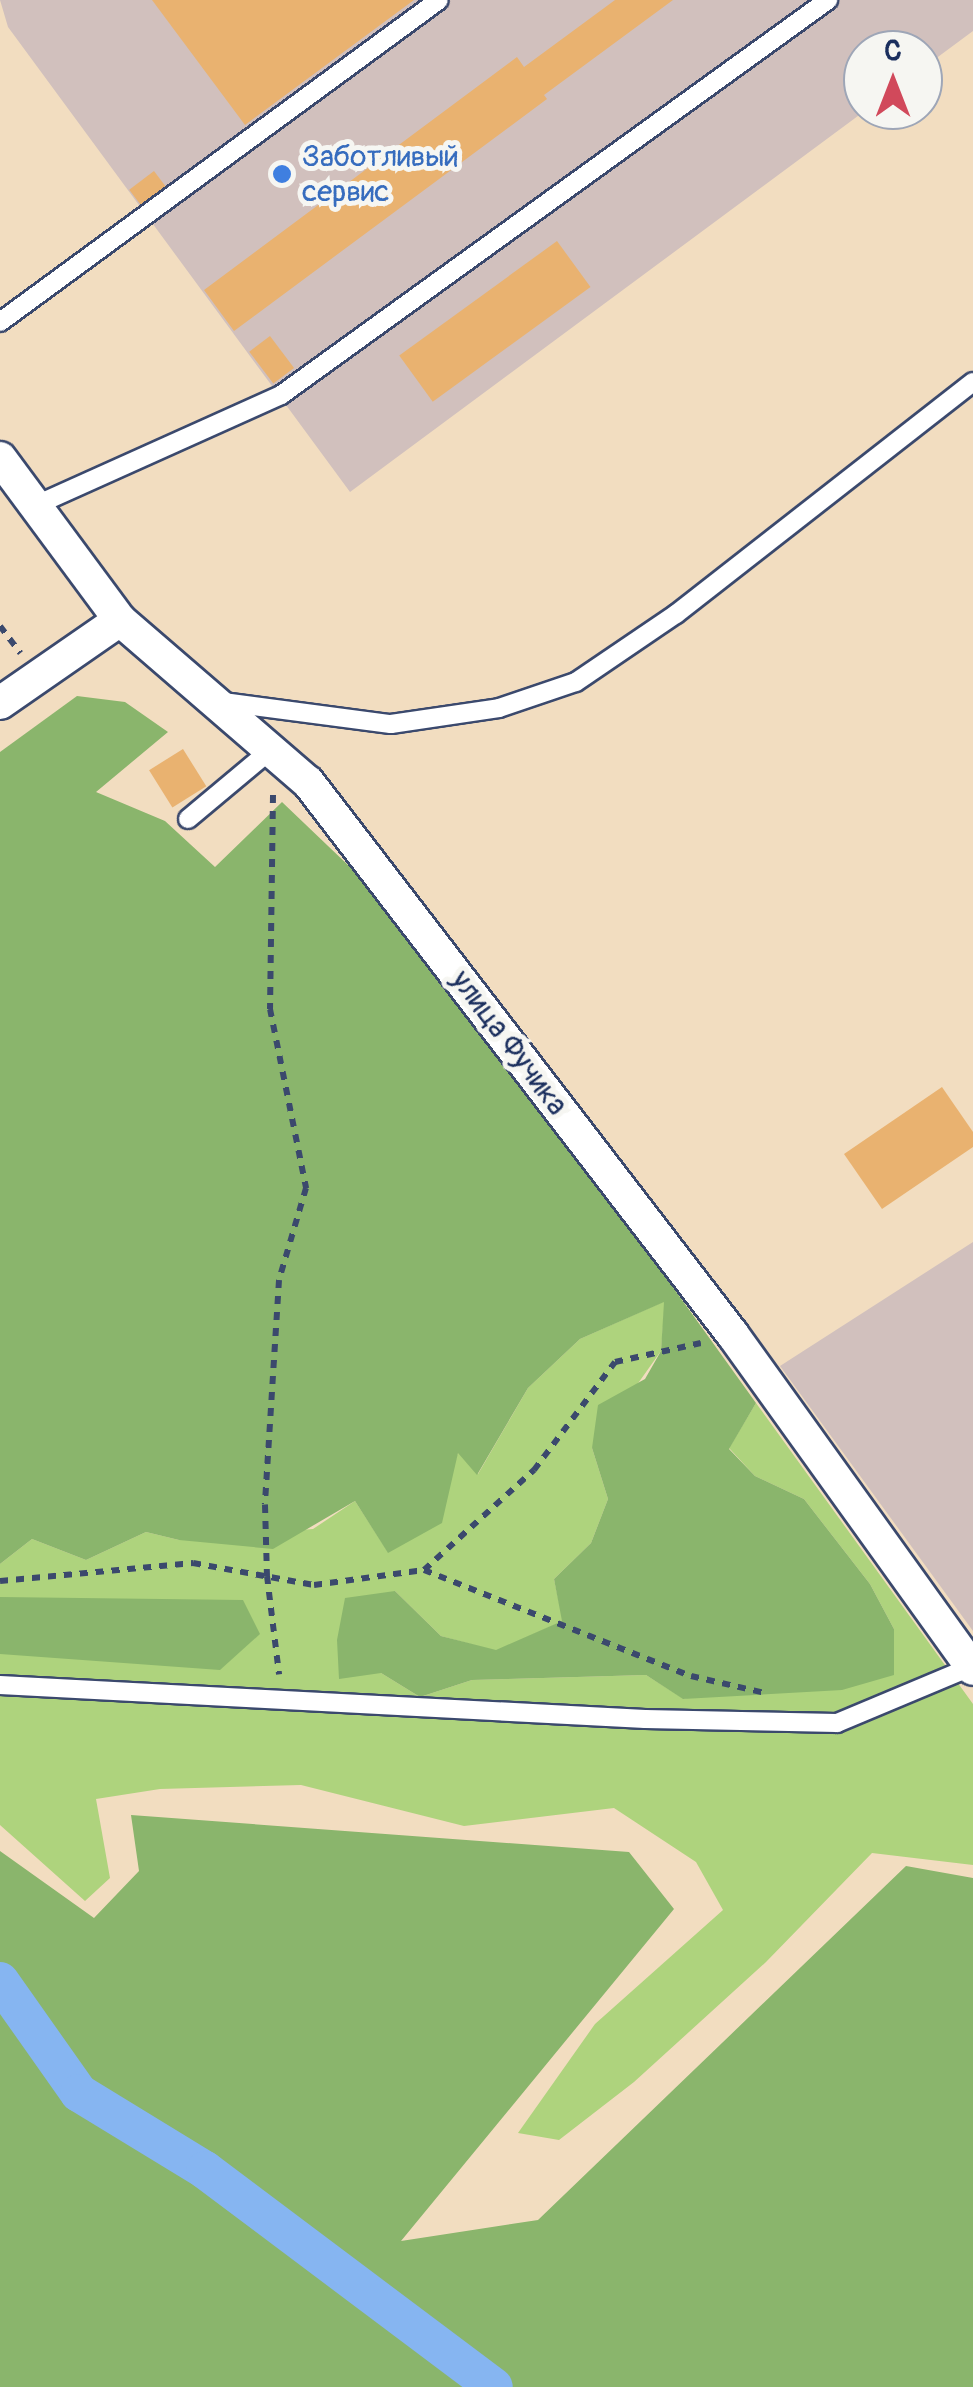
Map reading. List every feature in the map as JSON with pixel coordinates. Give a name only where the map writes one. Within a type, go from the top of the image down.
[{"type":"street","name":"улица Фучика","points":[[0,458],[120,620],[273,747],[308,782],[733,1336],[972,1668]]},
{"type":"street","points":[[0,703],[120,620]]},
{"type":"lane","points":[[0,322],[439,0]]},
{"type":"lane","points":[[34,506],[281,395],[828,0]]},
{"type":"lane","points":[[213,700],[391,724],[499,708],[576,682],[676,614],[973,382]]},
{"type":"lane","points":[[188,819],[273,747]]},
{"type":"lane","points":[[0,1685],[645,1719],[837,1722],[972,1668]]},
{"type":"path","points":[[273,747],[270,1008],[306,1188],[279,1280],[265,1505],[267,1576],[282,1700]]},
{"type":"path","points":[[424,1570],[534,1470],[616,1362],[733,1336]]},
{"type":"path","points":[[0,1581],[193,1563],[314,1585],[424,1570],[690,1676],[782,1697]]},
{"type":"shaded area","points":[[0,0],[973,0],[973,31],[943,53],[943,30],[843,30],[843,127],[350,492],[8,27]]},
{"type":"shaded area","points":[[973,1242],[973,1631],[780,1366]]},
{"type":"green space","points":[[77,696],[125,702],[168,732],[96,792],[165,821],[215,867],[282,802],[418,932],[756,1403],[729,1449],[755,1476],[804,1499],[870,1584],[894,1629],[894,1675],[842,1690],[683,1699],[646,1675],[472,1680],[420,1697],[381,1673],[339,1679],[337,1640],[345,1598],[395,1591],[441,1636],[496,1650],[562,1621],[554,1579],[591,1543],[608,1499],[592,1448],[598,1405],[645,1379],[661,1351],[664,1302],[580,1339],[528,1388],[477,1475],[458,1453],[442,1523],[388,1553],[355,1501],[273,1549],[179,1540],[146,1532],[86,1560],[32,1539],[0,1564],[0,752]]},
{"type":"green space","points":[[665,1301],[661,1351],[592,1448],[608,1499],[591,1543],[554,1579],[563,1621],[496,1651],[441,1636],[395,1591],[381,1673],[420,1697],[472,1680],[646,1675],[684,1699],[894,1629],[870,1584],[804,1499],[755,1476],[729,1448],[756,1403],[973,1704],[973,1865],[872,1853],[766,1962],[634,2082],[559,2140],[518,2133],[595,2024],[723,1910],[696,1862],[614,1808],[464,1826],[301,1785],[160,1789],[96,1799],[110,1878],[85,1901],[0,1825],[0,1564],[32,1539],[86,1560],[146,1532],[179,1540],[313,1529],[355,1501],[388,1552],[449,1483],[458,1452],[478,1474],[528,1388],[580,1339]]},
{"type":"green space","points":[[0,1597],[243,1600],[260,1634],[220,1670],[0,1654]]},
{"type":"green space","points":[[131,1815],[629,1852],[674,1909],[401,2241],[538,2220],[906,1866],[973,1878],[973,2387],[0,2387],[0,1851],[94,1918],[139,1871]]},
{"type":"building","points":[[152,0],[414,0],[245,125]]},
{"type":"building","points":[[615,0],[673,0],[544,95],[547,99],[234,331],[204,290],[517,57],[524,67]]},
{"type":"building","points":[[154,171],[167,188],[142,206],[129,190]]},
{"type":"building","points":[[557,241],[591,287],[433,402],[399,356]]},
{"type":"building","points":[[270,336],[294,368],[273,384],[249,352]]},
{"type":"building","points":[[183,749],[206,786],[172,808],[149,770]]},
{"type":"building","points":[[942,1087],[973,1132],[973,1147],[882,1209],[844,1154]]},
{"type":"waterway","points":[[0,1981],[79,2093],[205,2170],[494,2387]]},
{"type":"place","name":"Заботливый сервис","points":[[282,174]]}]
